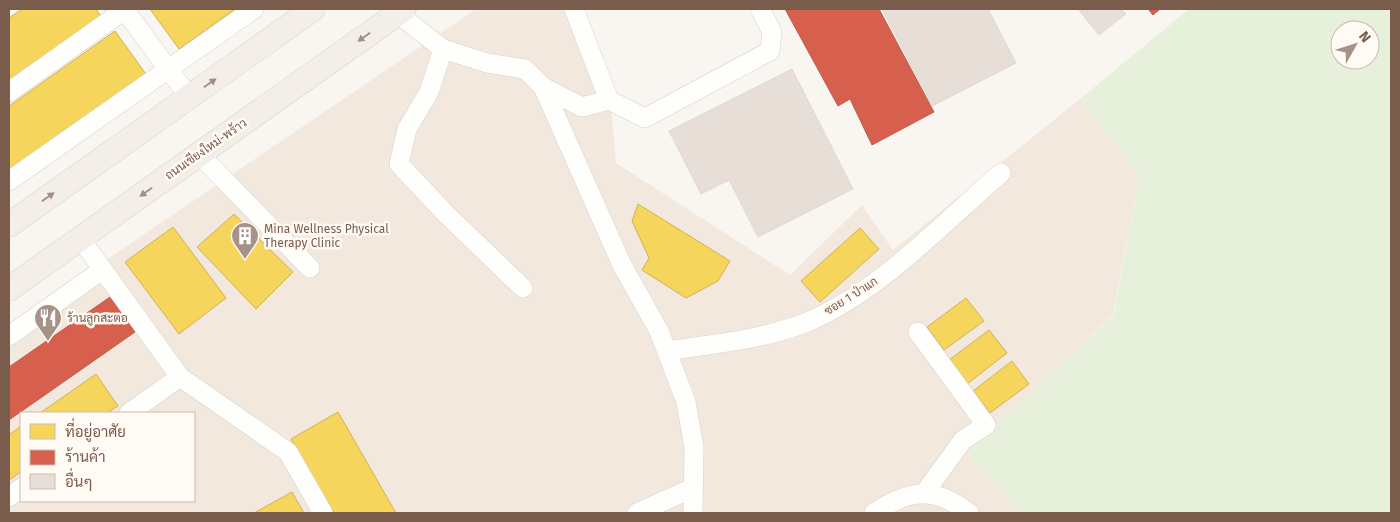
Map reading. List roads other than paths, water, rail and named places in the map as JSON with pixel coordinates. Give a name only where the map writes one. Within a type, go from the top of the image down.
[{"type":"main road","points":[[9,225],[313,9]]},
{"type":"main road","name":"ถนนเชียงใหม่-พร้าว","points":[[9,289],[398,10]]},
{"type":"street","points":[[9,92],[125,9],[189,97]]},
{"type":"street","points":[[9,181],[254,9]]},
{"type":"street","points":[[574,9],[609,100],[644,118],[770,51],[772,32],[760,9]]},
{"type":"street","points":[[398,10],[442,49],[487,63],[525,69],[543,87],[582,108],[609,100]]},
{"type":"street","points":[[442,49],[429,92],[406,129],[399,164],[446,214],[523,288]]},
{"type":"street","points":[[543,87],[622,265],[659,331],[686,402],[694,448],[693,513]]},
{"type":"street","points":[[199,154],[310,268]]},
{"type":"street","name":"ซอย 1 ป่าแก","points":[[667,351],[758,338],[805,322],[846,302],[879,280],[1001,172]]},
{"type":"street","points":[[80,238],[180,377],[288,452],[323,513]]},
{"type":"street","points":[[9,336],[102,270]]},
{"type":"street","points":[[918,332],[986,425],[963,440],[925,492]]},
{"type":"street","points":[[130,412],[180,377]]},
{"type":"street","points":[[637,513],[693,488]]},
{"type":"street","points":[[9,497],[20,489]]},
{"type":"street","points":[[874,513],[896,499],[925,492],[953,500],[969,513]]},
{"type":"place","name":"Mina Wellness Physical Therapy Clinic","points":[[245,260]]},
{"type":"place","name":"ร้านลูกสะตอ","points":[[48,342]]}]
